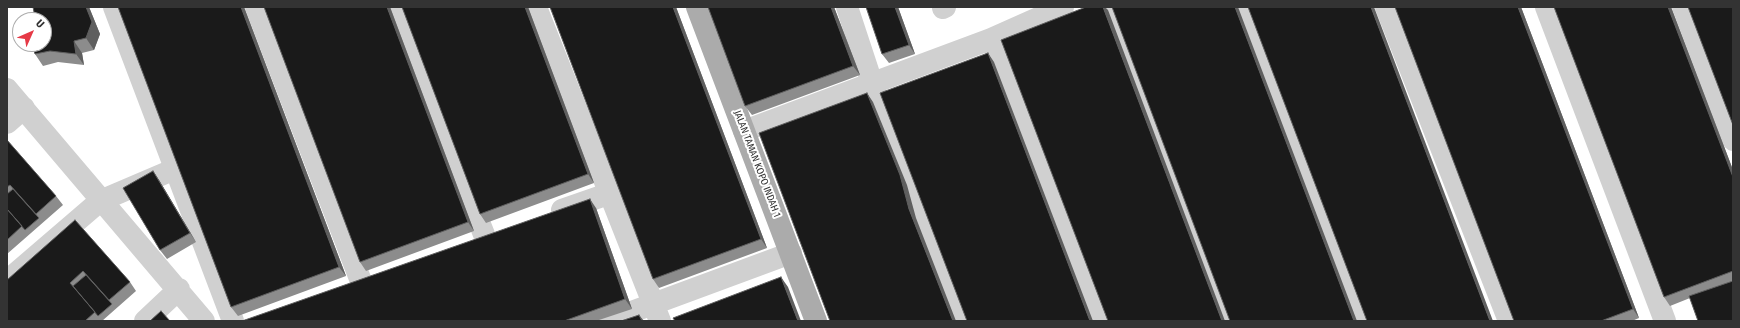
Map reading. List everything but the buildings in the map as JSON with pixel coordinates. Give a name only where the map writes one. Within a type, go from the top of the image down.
[{"type":"main road","name":"JALAN TAMAN KOPO INDAH 1","points":[[697,7],[816,321]]},
{"type":"street","points":[[114,7],[233,321]]},
{"type":"street","points":[[256,7],[362,284]]},
{"type":"street","points":[[394,7],[485,237]]},
{"type":"street","points":[[536,7],[608,194],[656,313]]},
{"type":"street","points":[[847,7],[872,83],[963,321]]},
{"type":"street","points":[[744,131],[990,39],[1063,7]]},
{"type":"street","points":[[1107,7],[1116,22],[1230,321]]},
{"type":"street","points":[[1241,7],[1362,321]]},
{"type":"street","points":[[1386,7],[1509,321]]},
{"type":"street","points":[[1546,7],[1665,321]]},
{"type":"street","points":[[1683,7],[1733,140]]},
{"type":"street","points":[[990,39],[1102,321]]},
{"type":"street","points":[[7,89],[100,201],[179,289],[204,321]]},
{"type":"street","points":[[7,123],[24,108]]},
{"type":"street","points":[[7,281],[100,201],[175,168]]},
{"type":"street","points":[[543,217],[608,194]]},
{"type":"street","points":[[463,246],[506,230]]},
{"type":"street","points":[[607,321],[656,313],[791,253]]},
{"type":"street","points":[[339,292],[384,276]]},
{"type":"street","points":[[145,321],[179,289]]}]
